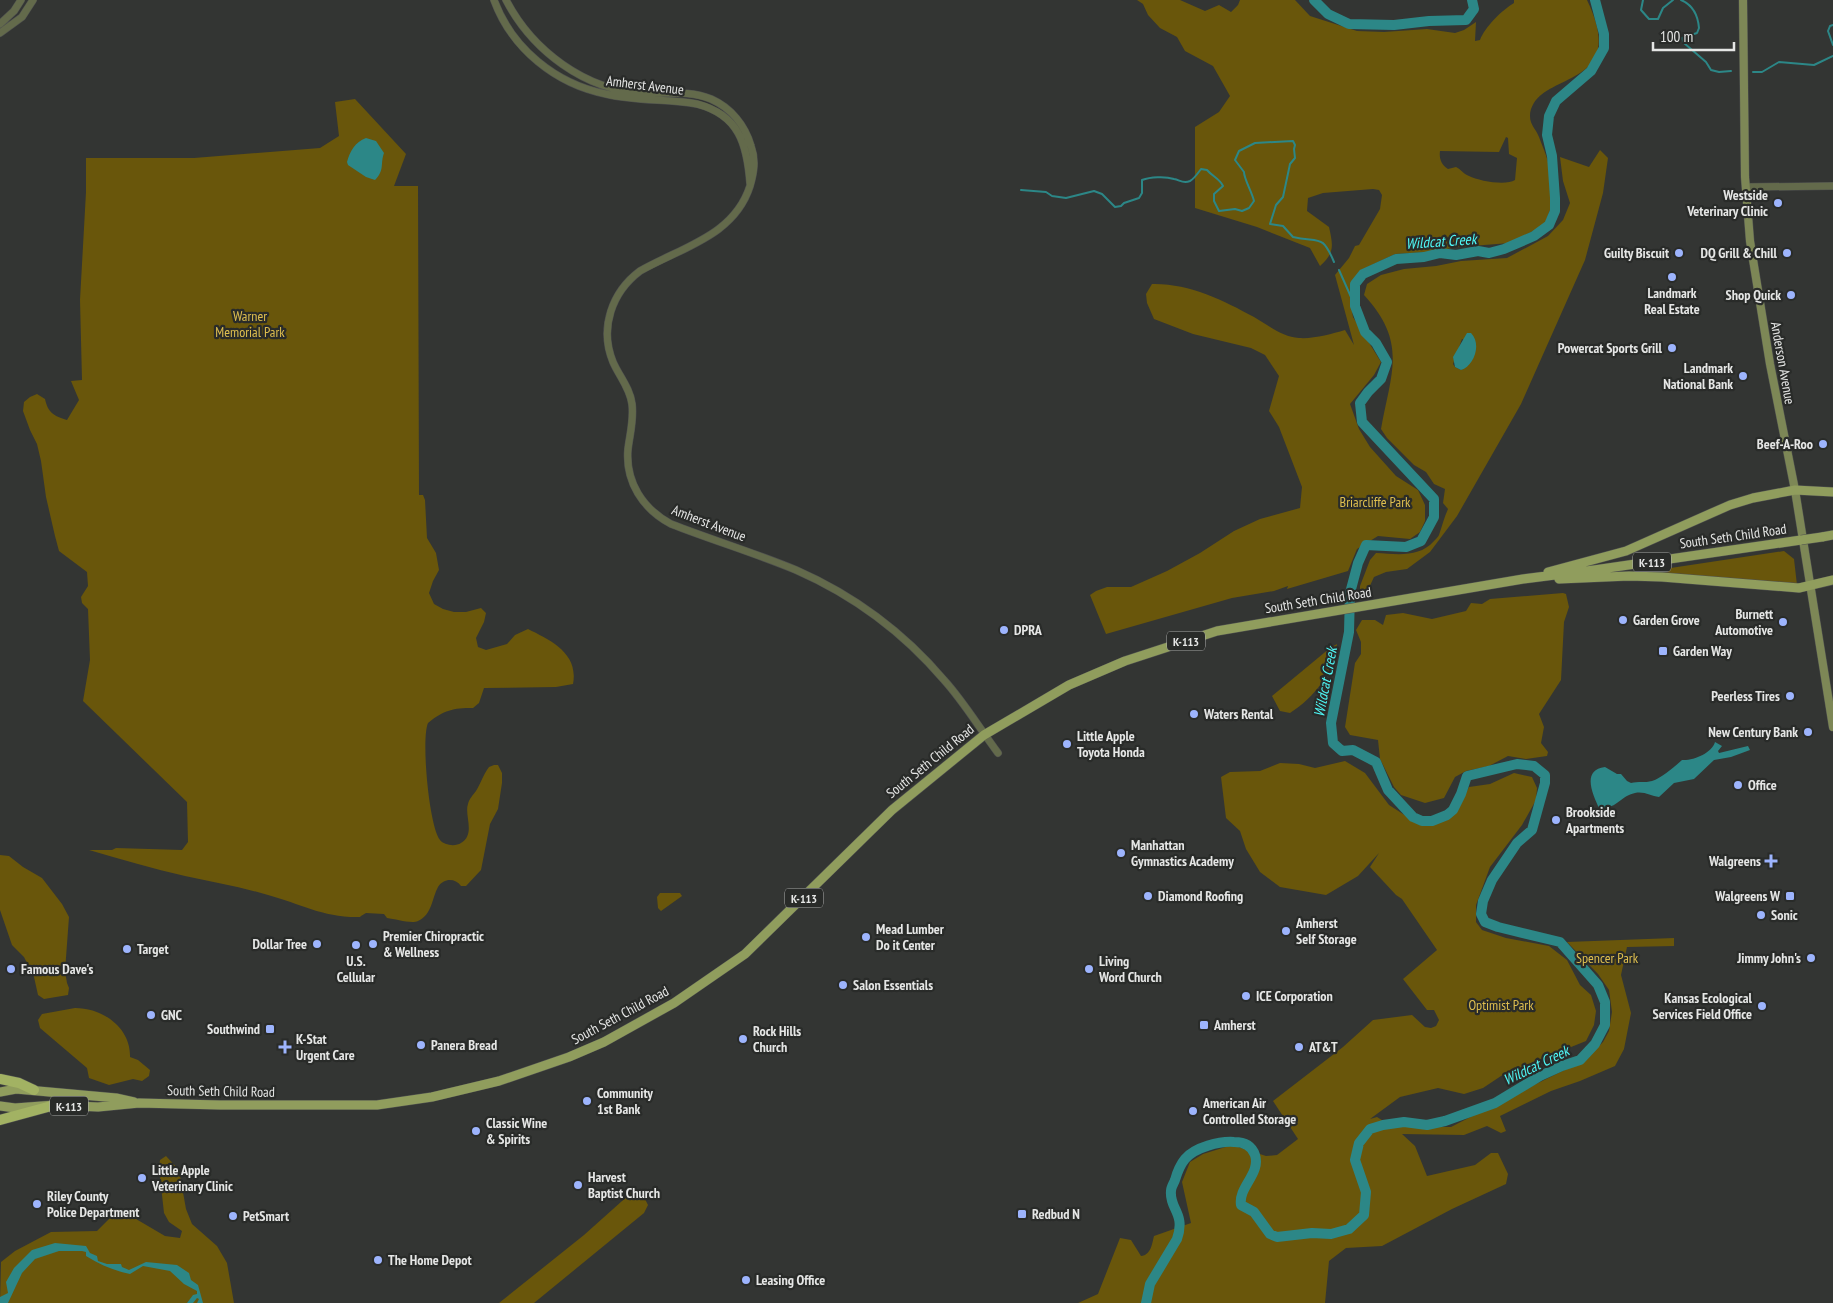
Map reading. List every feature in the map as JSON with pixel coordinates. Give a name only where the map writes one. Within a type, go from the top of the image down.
[{"type":"highway","points":[[0,1079],[34,1090]]},
{"type":"highway","points":[[0,1120],[55,1105]]},
{"type":"main road","name":"Anderson Avenue","points":[[1742,0],[1746,187],[1754,266],[1770,364],[1795,490],[1833,727]]},
{"type":"main road","points":[[1523,579],[1626,551],[1730,505],[1752,498],[1795,490],[1833,492]]},
{"type":"main road","name":"South Seth Child Road","points":[[0,1106],[15,1108],[55,1105],[98,1107],[139,1103],[220,1106],[377,1105],[432,1097],[499,1081],[577,1054],[604,1042],[674,1003],[745,954],[897,805],[984,735],[1069,685],[1125,661],[1216,631],[1523,579],[1833,535]]},
{"type":"main road","points":[[1523,579],[1576,580],[1629,576],[1662,577],[1799,588],[1833,580]]},
{"type":"main road","name":"South Seth Child Road","points":[[0,1092],[16,1089],[34,1090],[116,1098],[139,1103]]},
{"type":"street","points":[[0,24],[14,11],[21,0]]},
{"type":"street","points":[[0,33],[22,17],[33,0]]},
{"type":"street","name":"Amherst Avenue","points":[[494,0],[508,27],[523,46],[542,65],[563,79],[606,94],[697,104],[706,106],[723,115],[738,133],[745,146],[748,157],[750,186]]},
{"type":"street","name":"Amherst Avenue","points":[[506,0],[518,22],[537,43],[556,60],[584,77],[624,90],[642,93],[690,93],[724,106],[743,125],[754,155],[754,175],[750,186],[738,211],[724,226],[712,234],[640,270],[630,278],[614,301],[609,318],[608,343],[612,359],[628,388],[632,403],[633,420],[628,459],[635,489],[653,512],[671,524],[797,571],[834,589],[871,613],[913,647],[944,679],[998,754]]},
{"type":"street","points":[[1746,187],[1833,186]]},
{"type":"green space","name":"Briarcliffe Park","points":[[1137,0],[1180,0],[1205,11],[1219,5],[1231,12],[1240,0],[1295,0],[1310,16],[1357,31],[1384,32],[1427,29],[1455,33],[1464,30],[1476,22],[1475,41],[1480,40],[1490,24],[1499,14],[1514,3],[1514,0],[1587,0],[1598,30],[1598,51],[1590,65],[1546,91],[1535,101],[1530,116],[1547,159],[1554,200],[1545,223],[1510,243],[1395,254],[1361,270],[1352,286],[1350,300],[1353,317],[1381,362],[1374,375],[1350,404],[1359,429],[1370,447],[1396,476],[1418,490],[1425,505],[1425,521],[1420,532],[1410,539],[1378,536],[1357,549],[1348,571],[1287,589],[1288,586],[1274,591],[1232,598],[1106,634],[1090,595],[1096,591],[1107,587],[1131,587],[1167,571],[1234,531],[1260,519],[1300,508],[1302,487],[1279,427],[1269,411],[1279,376],[1265,355],[1251,348],[1193,334],[1154,319],[1147,303],[1146,294],[1152,284],[1179,286],[1205,294],[1254,317],[1281,333],[1293,337],[1316,337],[1345,330],[1354,345],[1335,275],[1349,258],[1355,246],[1359,245],[1380,209],[1382,195],[1379,190],[1373,189],[1323,193],[1308,198],[1307,211],[1329,227],[1332,248],[1328,257],[1320,266],[1310,248],[1257,227],[1195,208],[1195,127],[1219,112],[1230,96],[1213,66],[1185,51],[1177,37],[1160,28],[1148,15],[1143,4]],"holes":[[[1506,137],[1508,138],[1509,154],[1517,158],[1515,180],[1511,182],[1499,183],[1479,180],[1467,175],[1456,167],[1448,169],[1441,161],[1440,151],[1499,152]]]},
{"type":"green space","name":"Warner Memorial Park","points":[[355,99],[406,154],[394,186],[418,186],[419,495],[423,495],[425,500],[427,538],[436,553],[439,570],[429,593],[434,604],[443,609],[454,612],[466,612],[481,608],[486,613],[476,638],[478,647],[486,650],[507,644],[515,635],[528,629],[561,649],[572,664],[574,673],[573,684],[556,687],[484,688],[479,703],[473,708],[449,711],[428,723],[425,746],[427,782],[432,818],[436,832],[442,842],[456,845],[461,843],[468,835],[467,808],[470,799],[489,767],[498,765],[502,773],[502,783],[498,809],[490,824],[481,870],[466,886],[461,886],[453,880],[440,884],[426,915],[415,922],[387,918],[384,914],[366,913],[360,917],[347,917],[324,913],[258,892],[185,876],[89,850],[112,850],[116,848],[182,850],[188,842],[187,802],[83,701],[90,660],[88,609],[82,603],[81,597],[88,586],[87,572],[59,551],[46,497],[37,444],[23,411],[24,402],[37,394],[45,399],[52,413],[67,420],[79,400],[71,381],[82,380],[80,300],[86,158],[194,158],[320,148],[339,136],[335,102]]},
{"type":"green space","points":[[1600,150],[1608,158],[1603,193],[1585,260],[1521,404],[1457,516],[1430,552],[1407,569],[1386,572],[1374,577],[1367,592],[1360,591],[1360,586],[1370,560],[1376,553],[1407,554],[1422,550],[1439,535],[1448,509],[1443,503],[1445,489],[1434,484],[1426,472],[1414,465],[1387,438],[1381,429],[1392,374],[1393,359],[1387,328],[1378,312],[1364,295],[1367,284],[1381,275],[1404,269],[1461,261],[1507,258],[1548,236],[1563,220],[1570,203],[1563,181],[1560,157],[1589,167]],"holes":[[[1462,339],[1476,345],[1475,353],[1470,362],[1461,370],[1455,367],[1453,364]]]},
{"type":"green space","points":[[1784,551],[1794,559],[1797,585],[1658,572],[1658,570],[1664,569]]},
{"type":"green space","points":[[1566,594],[1569,607],[1564,622],[1561,680],[1539,714],[1544,727],[1541,743],[1548,752],[1547,756],[1526,759],[1508,756],[1489,766],[1466,771],[1455,777],[1444,798],[1425,803],[1401,795],[1394,787],[1380,759],[1378,740],[1350,735],[1345,727],[1355,663],[1361,654],[1361,642],[1356,630],[1362,620],[1375,620],[1383,625],[1386,615],[1403,613],[1432,619],[1466,611],[1471,603],[1482,604],[1490,599]]},
{"type":"green space","points":[[1337,644],[1327,675],[1315,692],[1290,713],[1280,711],[1272,696]]},
{"type":"green space","points":[[1345,761],[1365,773],[1389,805],[1417,823],[1434,824],[1455,813],[1469,787],[1490,784],[1514,773],[1532,777],[1537,788],[1536,800],[1522,825],[1490,867],[1476,905],[1476,922],[1482,930],[1506,938],[1549,946],[1567,960],[1580,985],[1591,995],[1596,1011],[1594,1025],[1586,1041],[1504,1074],[1483,1088],[1464,1094],[1438,1088],[1400,1097],[1370,1119],[1377,1117],[1393,1127],[1451,1127],[1484,1110],[1501,1104],[1581,1062],[1603,1042],[1609,1031],[1612,1012],[1609,990],[1598,974],[1567,942],[1674,938],[1674,946],[1627,947],[1621,975],[1631,1013],[1624,1049],[1615,1066],[1551,1091],[1500,1116],[1506,1131],[1501,1133],[1487,1126],[1464,1135],[1402,1134],[1415,1146],[1427,1176],[1475,1165],[1491,1153],[1498,1153],[1508,1174],[1506,1184],[1452,1209],[1382,1246],[1346,1248],[1329,1261],[1325,1303],[1078,1303],[1098,1294],[1120,1238],[1131,1240],[1141,1256],[1149,1251],[1154,1236],[1191,1223],[1182,1182],[1190,1162],[1203,1154],[1232,1145],[1266,1156],[1277,1155],[1298,1139],[1273,1101],[1343,1047],[1373,1020],[1412,1015],[1425,1027],[1431,1028],[1436,1026],[1439,1020],[1434,1010],[1427,1010],[1403,979],[1437,950],[1402,899],[1370,867],[1379,853],[1358,876],[1326,895],[1280,887],[1260,872],[1246,849],[1240,831],[1226,818],[1221,777],[1230,772],[1260,771],[1280,763],[1299,764],[1315,768]]},
{"type":"green space","points":[[0,855],[9,856],[42,878],[62,904],[69,917],[65,971],[69,988],[68,995],[44,999],[38,995],[34,977],[24,957],[12,945],[0,910]]},
{"type":"green space","points":[[660,893],[680,893],[682,896],[661,911],[658,908],[657,897]]},
{"type":"green space","points":[[75,1008],[96,1012],[113,1022],[126,1037],[130,1057],[138,1060],[150,1070],[149,1076],[142,1081],[133,1079],[109,1085],[89,1078],[87,1068],[40,1028],[38,1020],[42,1014]]},
{"type":"green space","points":[[166,1156],[179,1170],[186,1209],[192,1224],[217,1246],[227,1263],[234,1303],[0,1303],[1,1262],[15,1251],[51,1232],[97,1231],[119,1209],[165,1236],[180,1238],[182,1231],[169,1222],[164,1213],[159,1168],[160,1160]]},
{"type":"green space","points":[[631,1193],[642,1193],[648,1205],[644,1213],[534,1303],[499,1303],[584,1235]]},
{"type":"water","points":[[366,138],[376,141],[384,153],[381,170],[375,180],[366,177],[348,165],[347,162],[354,147]]},
{"type":"water","points":[[1467,333],[1471,333],[1474,338],[1476,348],[1470,364],[1461,370],[1455,367],[1453,357]]},
{"type":"water","points":[[1715,742],[1722,746],[1718,751],[1719,753],[1748,746],[1750,750],[1731,757],[1714,760],[1694,779],[1674,783],[1659,797],[1635,793],[1611,806],[1599,808],[1591,784],[1593,773],[1598,769],[1605,767],[1617,774],[1621,774],[1631,783],[1652,781],[1664,775],[1682,760],[1696,758],[1706,753]]},
{"type":"water","points":[[55,1243],[86,1246],[90,1253],[97,1256],[98,1261],[107,1264],[121,1264],[122,1267],[129,1270],[146,1262],[177,1265],[189,1273],[191,1280],[198,1285],[203,1303],[197,1303],[199,1299],[197,1298],[193,1303],[187,1303],[193,1295],[197,1294],[197,1291],[184,1284],[170,1271],[143,1266],[130,1274],[97,1262],[86,1256],[86,1252],[59,1251],[35,1259],[22,1273],[8,1303],[0,1303],[0,1297],[8,1293],[6,1282],[14,1268],[32,1250]]},
{"type":"waterway","name":"Wildcat Creek","points":[[1314,0],[1328,14],[1349,24],[1394,25],[1429,21],[1466,20],[1474,9],[1472,0]]},
{"type":"waterway","name":"Wildcat Creek","points":[[1146,1303],[1150,1284],[1177,1239],[1179,1230],[1179,1217],[1172,1202],[1171,1188],[1185,1159],[1195,1151],[1228,1142],[1241,1143],[1252,1149],[1255,1155],[1255,1168],[1243,1192],[1241,1205],[1254,1212],[1270,1234],[1277,1237],[1312,1233],[1331,1234],[1349,1229],[1364,1215],[1366,1192],[1355,1160],[1359,1143],[1370,1129],[1404,1122],[1427,1125],[1445,1121],[1495,1103],[1540,1076],[1580,1060],[1595,1044],[1605,1025],[1605,1002],[1598,985],[1560,942],[1498,927],[1485,922],[1481,914],[1483,901],[1492,880],[1517,843],[1532,830],[1545,783],[1545,775],[1534,766],[1517,764],[1467,776],[1453,810],[1447,815],[1432,821],[1422,821],[1413,817],[1388,790],[1376,762],[1353,750],[1342,751],[1333,743],[1331,723],[1349,632],[1350,593],[1358,563],[1366,545],[1406,547],[1421,541],[1434,517],[1434,499],[1362,422],[1360,403],[1381,379],[1387,362],[1376,343],[1365,332],[1355,306],[1355,284],[1363,274],[1396,259],[1424,257],[1440,253],[1456,255],[1478,251],[1489,253],[1504,249],[1534,236],[1549,225],[1555,211],[1552,156],[1547,135],[1549,116],[1556,101],[1591,71],[1604,48],[1604,34],[1595,0]]},
{"type":"waterway","points":[[1643,0],[1641,10],[1649,19],[1658,19],[1663,8],[1673,0]]},
{"type":"waterway","points":[[1681,0],[1694,11],[1699,28],[1697,33],[1682,38],[1684,43],[1706,62],[1711,70],[1719,72],[1731,71]]},
{"type":"waterway","points":[[1833,25],[1830,26],[1828,31],[1833,45]]},
{"type":"waterway","points":[[1753,72],[1762,72],[1779,62],[1814,65],[1833,56]]},
{"type":"waterway","points":[[1021,190],[1046,192],[1052,196],[1066,198],[1094,191],[1102,194],[1115,207],[1139,198],[1142,193],[1142,180],[1162,177],[1188,182],[1201,169],[1207,170],[1223,186],[1214,194],[1214,201],[1219,211],[1235,209],[1242,211],[1249,208],[1254,201],[1244,172],[1235,160],[1239,151],[1255,143],[1293,141],[1295,145],[1295,158],[1290,164],[1283,197],[1276,205],[1270,224],[1283,226],[1293,237],[1323,243],[1334,262]]},
{"type":"waterway","points":[[1339,270],[1355,306]]},
{"type":"place","name":"Westside Veterinary Clinic","points":[[1778,203]]},
{"type":"place","name":"Guilty Biscuit","points":[[1679,253]]},
{"type":"place","name":"DQ Grill & Chill","points":[[1787,253]]},
{"type":"place","name":"Landmark Real Estate","points":[[1672,277]]},
{"type":"place","name":"Shop Quick","points":[[1791,295]]},
{"type":"place","name":"Powercat Sports Grill","points":[[1672,348]]},
{"type":"place","name":"Landmark National Bank","points":[[1743,376]]},
{"type":"place","name":"Beef-A-Roo","points":[[1823,444]]},
{"type":"place","name":"Garden Grove","points":[[1623,620]]},
{"type":"place","name":"Burnett Automotive","points":[[1783,622]]},
{"type":"place","name":"DPRA","points":[[1004,630]]},
{"type":"place","name":"Garden Way","points":[[1663,651]]},
{"type":"place","name":"Peerless Tires","points":[[1790,696]]},
{"type":"place","name":"Waters Rental","points":[[1194,714]]},
{"type":"place","name":"New Century Bank","points":[[1808,732]]},
{"type":"place","name":"Little Apple Toyota Honda","points":[[1067,744]]},
{"type":"place","name":"Office","points":[[1738,785]]},
{"type":"place","name":"Brookside Apartments","points":[[1556,820]]},
{"type":"place","name":"Manhattan Gymnastics Academy","points":[[1121,853]]},
{"type":"place","name":"Walgreens","points":[[1771,861]]},
{"type":"place","name":"Diamond Roofing","points":[[1148,896]]},
{"type":"place","name":"Walgreens W","points":[[1790,896]]},
{"type":"place","name":"Sonic","points":[[1761,915]]},
{"type":"place","name":"Amherst Self Storage","points":[[1286,931]]},
{"type":"place","name":"Mead Lumber Do it Center","points":[[866,937]]},
{"type":"place","name":"Dollar Tree","points":[[317,944]]},
{"type":"place","name":"Premier Chiropractic & Wellness","points":[[373,944]]},
{"type":"place","name":"U.S. Cellular","points":[[356,945]]},
{"type":"place","name":"Target","points":[[127,949]]},
{"type":"place","name":"Jimmy John's","points":[[1811,958]]},
{"type":"place","name":"Famous Dave's","points":[[11,969]]},
{"type":"place","name":"Living Word Church","points":[[1089,969]]},
{"type":"place","name":"Salon Essentials","points":[[843,985]]},
{"type":"place","name":"ICE Corporation","points":[[1246,996]]},
{"type":"place","name":"Kansas Ecological Services Field Office","points":[[1762,1006]]},
{"type":"place","name":"GNC","points":[[151,1015]]},
{"type":"place","name":"Amherst","points":[[1204,1025]]},
{"type":"place","name":"Southwind","points":[[270,1029]]},
{"type":"place","name":"Rock Hills Church","points":[[743,1039]]},
{"type":"place","name":"Panera Bread","points":[[421,1045]]},
{"type":"place","name":"K-Stat Urgent Care","points":[[285,1047]]},
{"type":"place","name":"AT&T","points":[[1299,1047]]},
{"type":"place","name":"Community 1st Bank","points":[[587,1101]]},
{"type":"place","name":"American Air Controlled Storage","points":[[1193,1111]]},
{"type":"place","name":"Classic Wine & Spirits","points":[[476,1131]]},
{"type":"place","name":"Little Apple Veterinary Clinic","points":[[142,1178]]},
{"type":"place","name":"Harvest Baptist Church","points":[[578,1185]]},
{"type":"place","name":"Riley County Police Department","points":[[37,1204]]},
{"type":"place","name":"Redbud N","points":[[1022,1214]]},
{"type":"place","name":"PetSmart","points":[[233,1216]]},
{"type":"place","name":"The Home Depot","points":[[378,1260]]},
{"type":"place","name":"Leasing Office","points":[[746,1280]]},
{"type":"park label","name":"Spencer Park","points":[[1607,958]]},
{"type":"park label","name":"Optimist Park","points":[[1501,1005]]}]
